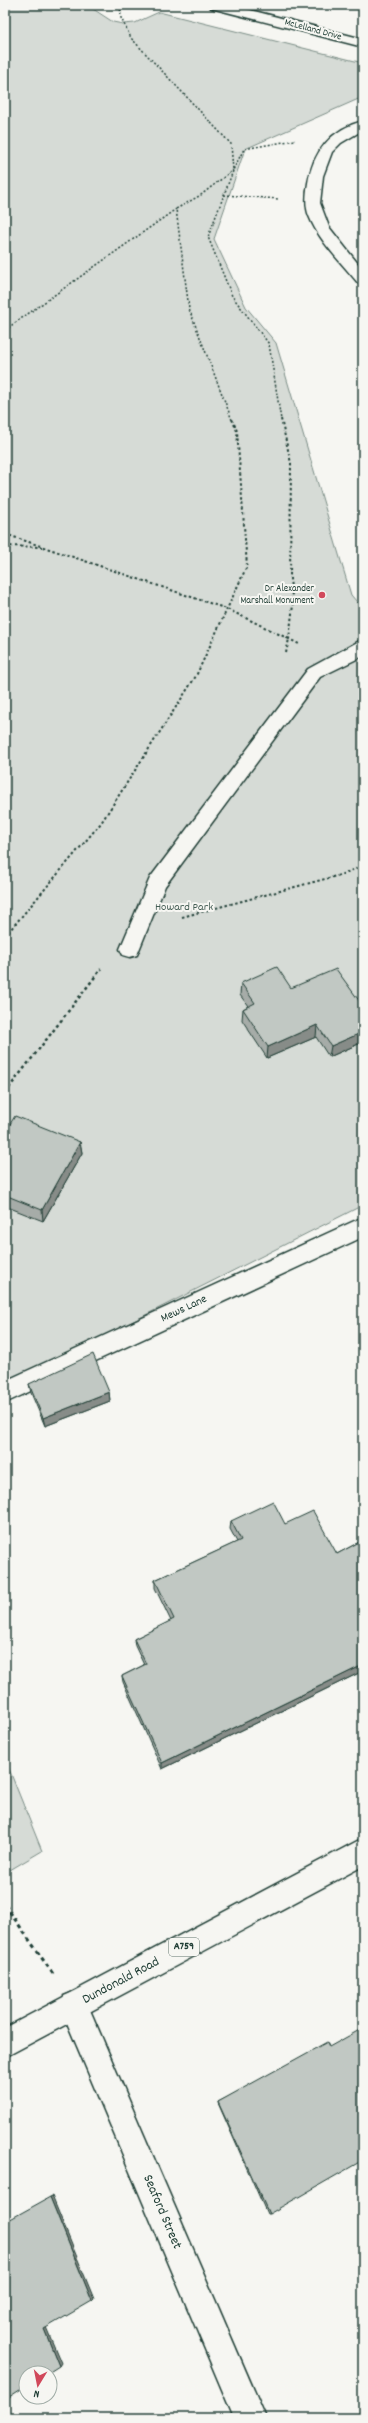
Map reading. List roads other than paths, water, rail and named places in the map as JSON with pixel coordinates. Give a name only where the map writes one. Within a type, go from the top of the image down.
[{"type":"street","name":"McLelland Drive","points":[[216,5],[363,43]]},
{"type":"street","points":[[358,128],[329,146],[318,167],[314,184],[314,210],[327,233],[363,280]]},
{"type":"street","points":[[130,949],[157,883],[314,673],[361,648]]},
{"type":"street","name":"Mews Lane","points":[[5,1392],[363,1227]]},
{"type":"street","name":"Dundonald Road","points":[[5,2043],[363,1851]]},
{"type":"street","name":"Seaford Street","points":[[74,2006],[250,2418]]},
{"type":"place","name":"Dr Alexander Marshall Monument","points":[[322,595]]},
{"type":"park label","name":"Howard Park","points":[[184,907]]}]
